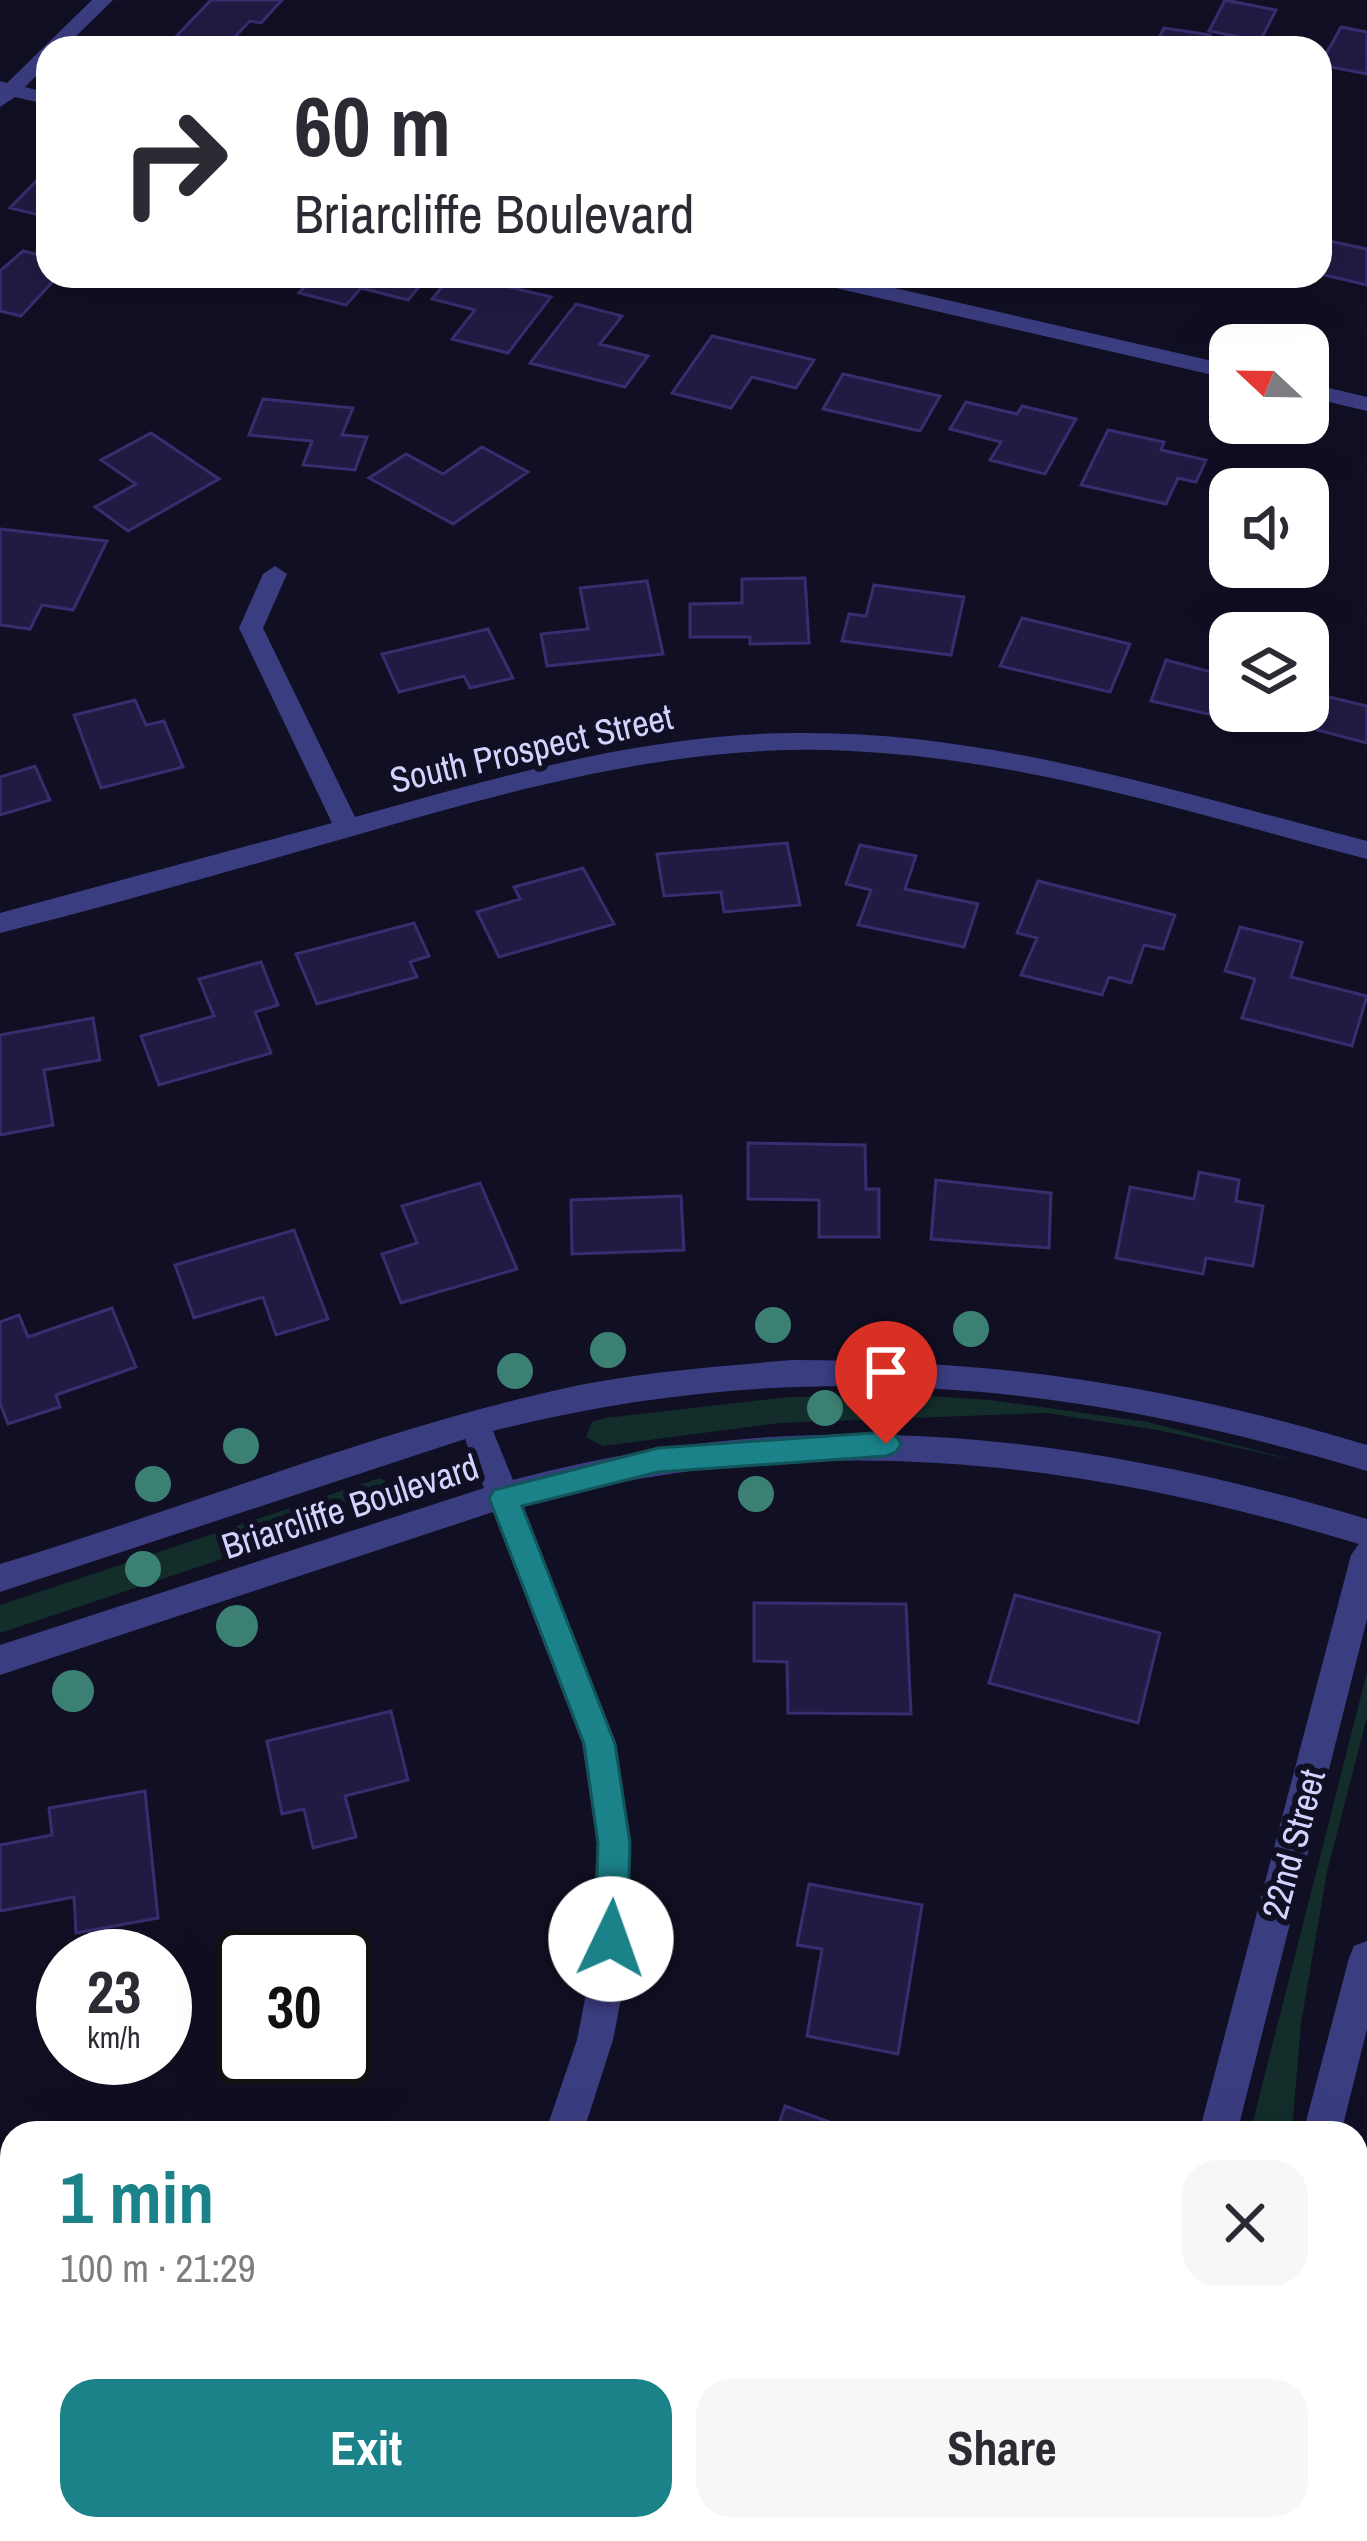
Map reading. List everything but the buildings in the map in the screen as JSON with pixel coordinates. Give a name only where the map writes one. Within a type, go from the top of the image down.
[{"type":"street","points":[[66,36],[103,0]]},
{"type":"street","points":[[4,93],[36,64]]},
{"type":"street","points":[[4,93],[36,97]]},
{"type":"street","points":[[866,288],[1209,367]]},
{"type":"street","points":[[1329,395],[1367,404]]},
{"type":"street","points":[[275,574],[251,628],[347,828]]},
{"type":"street","name":"South Prospect Street","points":[[0,923],[587,764],[703,746],[852,742],[1018,764],[1367,850]]},
{"type":"street","name":"Briarcliffe Boulevard","points":[[0,1578],[475,1424],[665,1385],[828,1372],[915,1372],[1143,1398],[1313,1439],[1367,1458]]},
{"type":"street","points":[[475,1424],[599,1744],[614,1843],[608,1972],[595,2040],[568,2121]]},
{"type":"street","name":"Briarcliffe Boulevard","points":[[0,1660],[379,1533],[504,1498],[658,1460],[774,1448],[956,1447],[1070,1457],[1197,1482],[1367,1533]]},
{"type":"street","name":"22nd Street","points":[[1221,2121],[1367,1555]]},
{"type":"street","points":[[1325,2121],[1367,1958]]},
{"type":"green space","points":[[928,1396],[1148,1422],[1301,1462],[1158,1430],[1046,1413],[779,1423],[603,1446],[586,1437],[592,1422],[605,1418],[789,1397]]},
{"type":"green space","points":[[380,1478],[396,1487],[397,1493],[381,1506],[0,1633],[0,1605]]},
{"type":"green space","points":[[1367,1672],[1367,1717],[1327,1872],[1301,2023],[1293,2121],[1253,2121]]},
{"type":"route","points":[[611,1939],[614,1843],[599,1744],[504,1498],[658,1460],[774,1448],[886,1444]]}]
